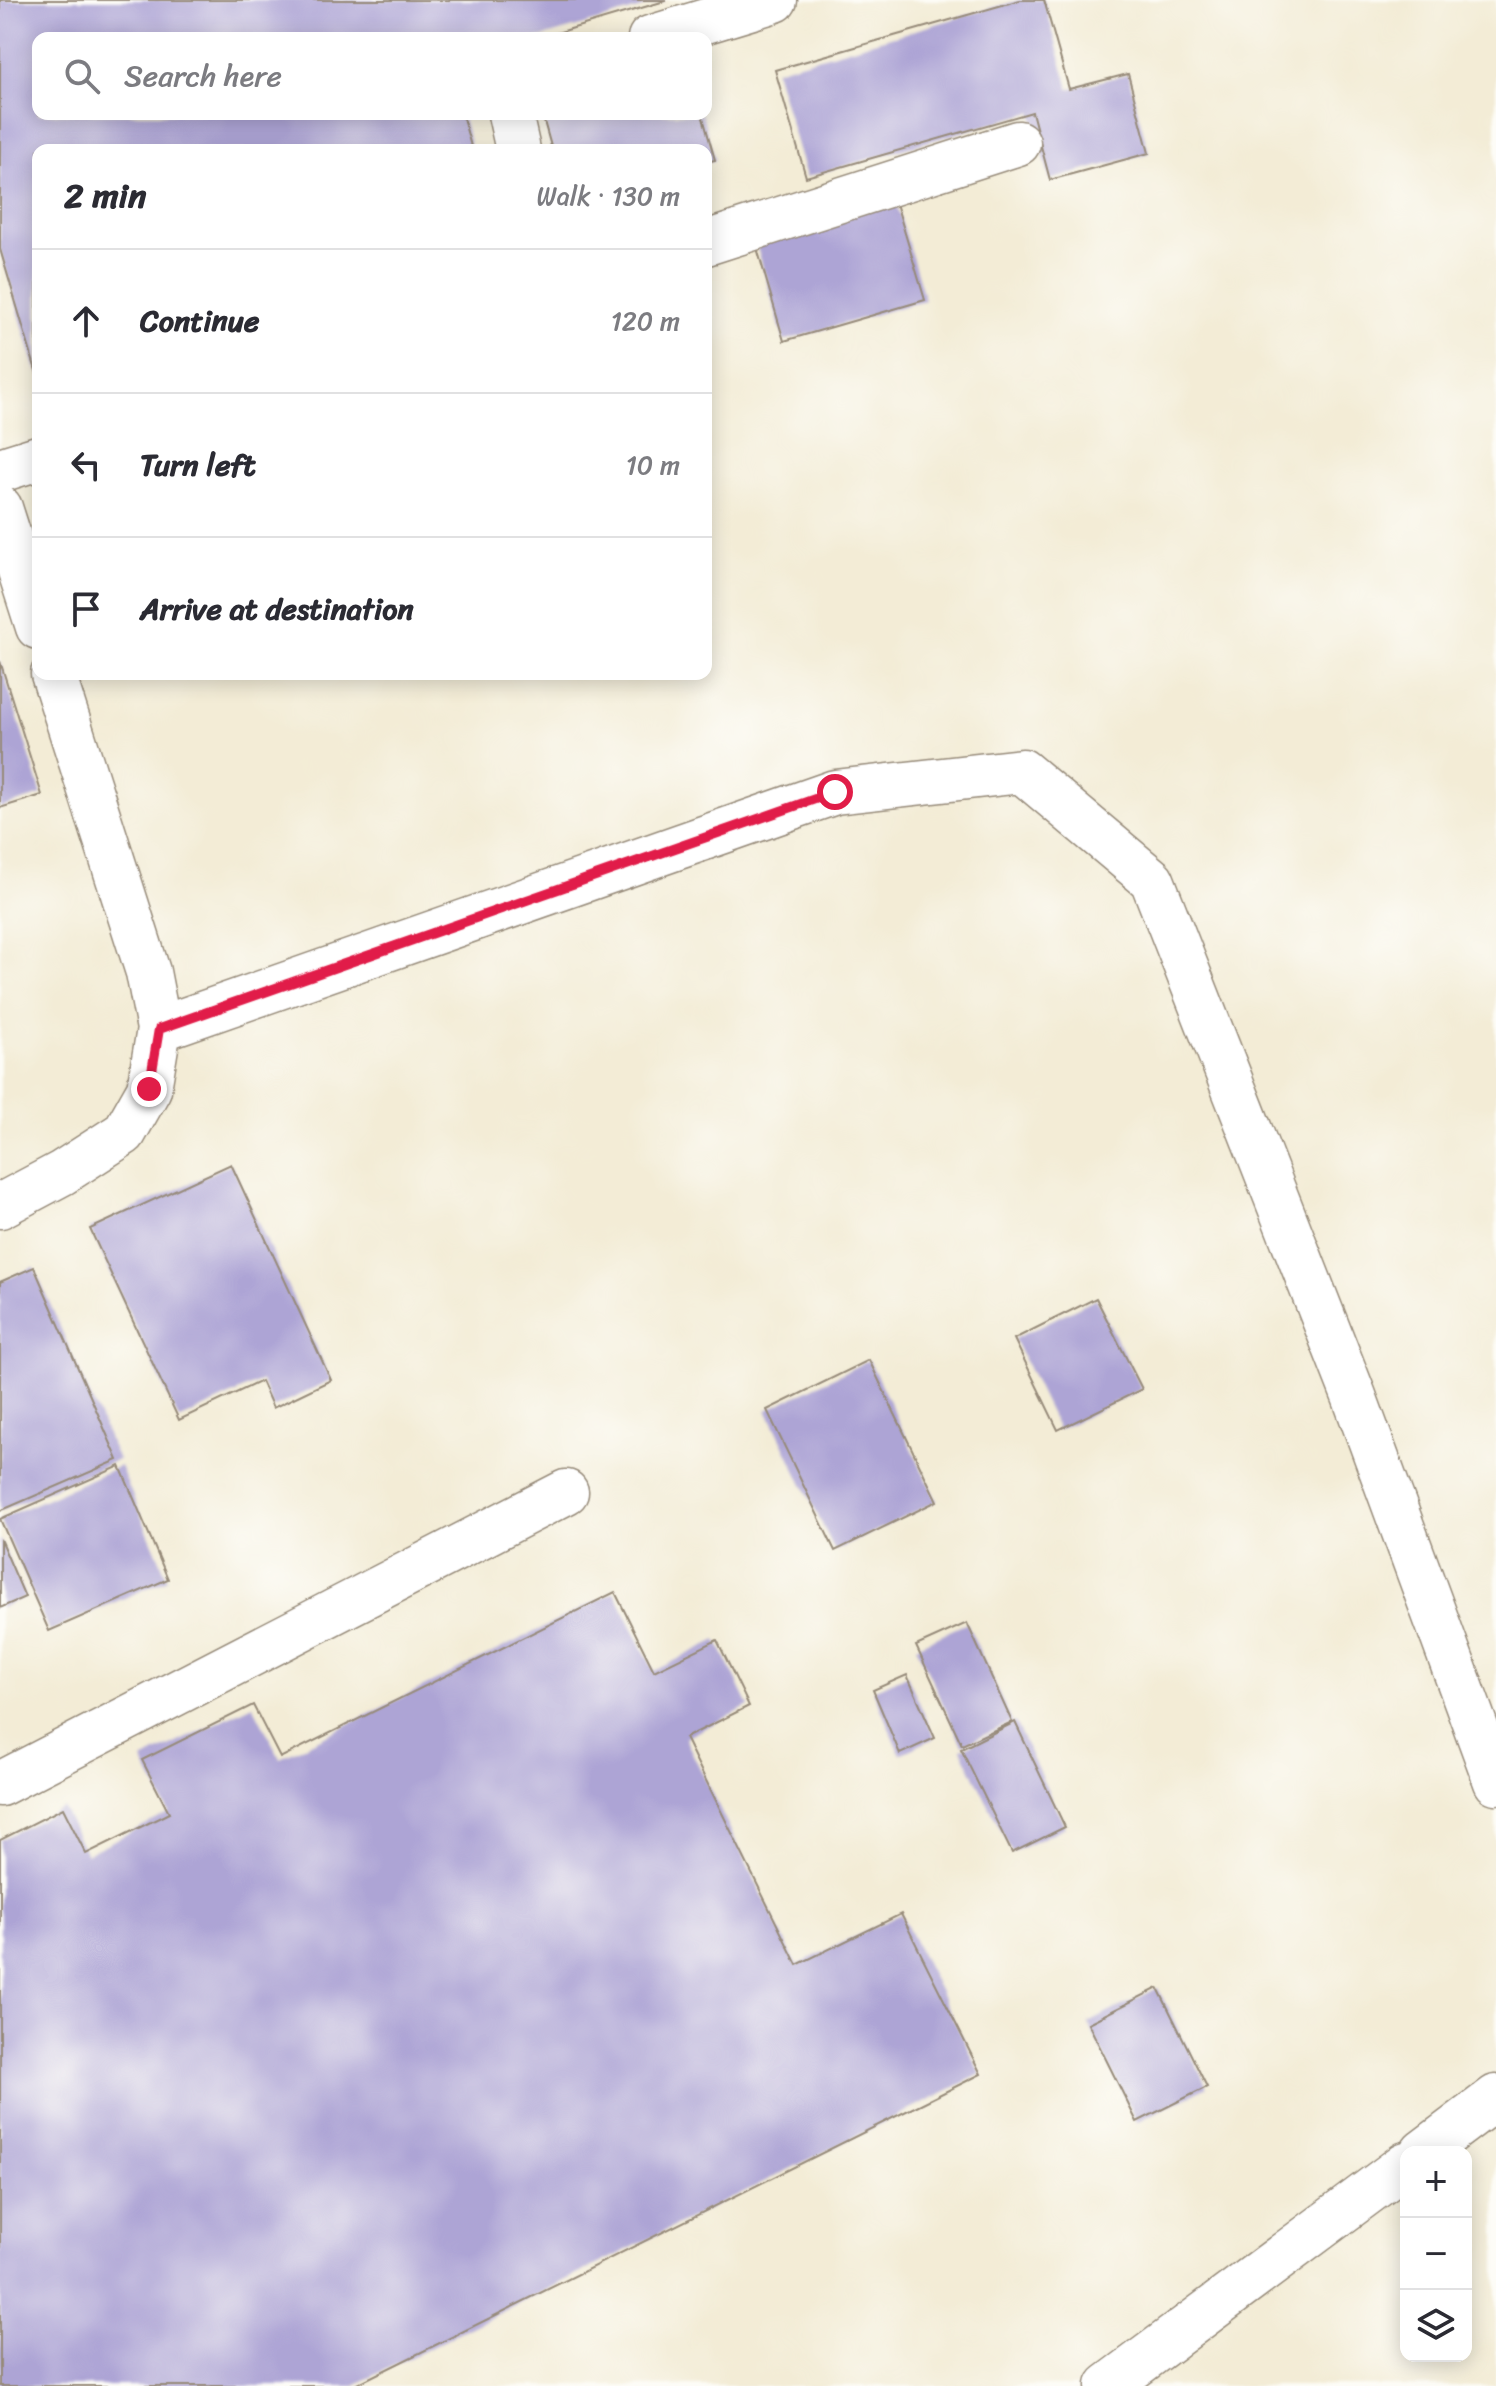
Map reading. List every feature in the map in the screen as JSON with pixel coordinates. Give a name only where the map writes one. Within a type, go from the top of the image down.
[{"type":"lane","points":[[670,32],[775,0]]},
{"type":"lane","points":[[511,120],[517,144]]},
{"type":"lane","points":[[712,241],[1018,143]]},
{"type":"lane","points":[[0,470],[32,460]]},
{"type":"lane","points":[[0,508],[32,608]]},
{"type":"lane","points":[[0,1206],[62,1173],[124,1133],[149,1089],[159,1029],[148,972],[55,680]]},
{"type":"lane","points":[[159,1029],[835,792],[1022,771],[1152,880],[1354,1396],[1496,1782]]},
{"type":"lane","points":[[0,1784],[566,1492]]},
{"type":"lane","points":[[1431,2146],[1496,2097]]},
{"type":"lane","points":[[1108,2386],[1400,2168]]},
{"type":"building","points":[[0,0],[665,0],[560,32],[32,32],[32,120],[464,120],[470,144],[32,144],[32,357],[0,249]]},
{"type":"building","points":[[1020,0],[1044,0],[1069,89],[1128,74],[1149,153],[1050,180],[1032,112],[806,177],[775,70]]},
{"type":"building","points":[[544,120],[704,120],[710,144],[550,144]]},
{"type":"building","points":[[895,200],[925,300],[784,341],[755,241]]},
{"type":"building","points":[[0,661],[42,795],[0,808]]},
{"type":"building","points":[[231,1164],[331,1380],[273,1408],[261,1381],[179,1420],[90,1229]]},
{"type":"building","points":[[34,1267],[118,1460],[0,1511],[0,1282]]},
{"type":"building","points":[[1096,1298],[1142,1389],[1058,1430],[1014,1339]]},
{"type":"building","points":[[869,1360],[937,1501],[835,1551],[767,1410]]},
{"type":"building","points":[[120,1466],[168,1579],[49,1631],[0,1519]]},
{"type":"building","points":[[0,1539],[25,1597],[0,1608]]},
{"type":"building","points":[[615,1592],[654,1671],[717,1640],[749,1706],[685,1738],[797,1965],[901,1914],[981,2074],[353,2386],[0,2386],[0,1840],[63,1808],[86,1854],[169,1813],[142,1760],[253,1705],[280,1758]]},
{"type":"building","points":[[967,1623],[1012,1722],[962,1745],[916,1646]]},
{"type":"building","points":[[907,1675],[935,1738],[900,1754],[873,1690]]},
{"type":"building","points":[[1015,1722],[1065,1827],[1012,1853],[961,1749]]},
{"type":"building","points":[[1158,1988],[1207,2087],[1137,2122],[1088,2023]]},
{"type":"route","points":[[149,1089],[159,1029],[835,792]]}]
